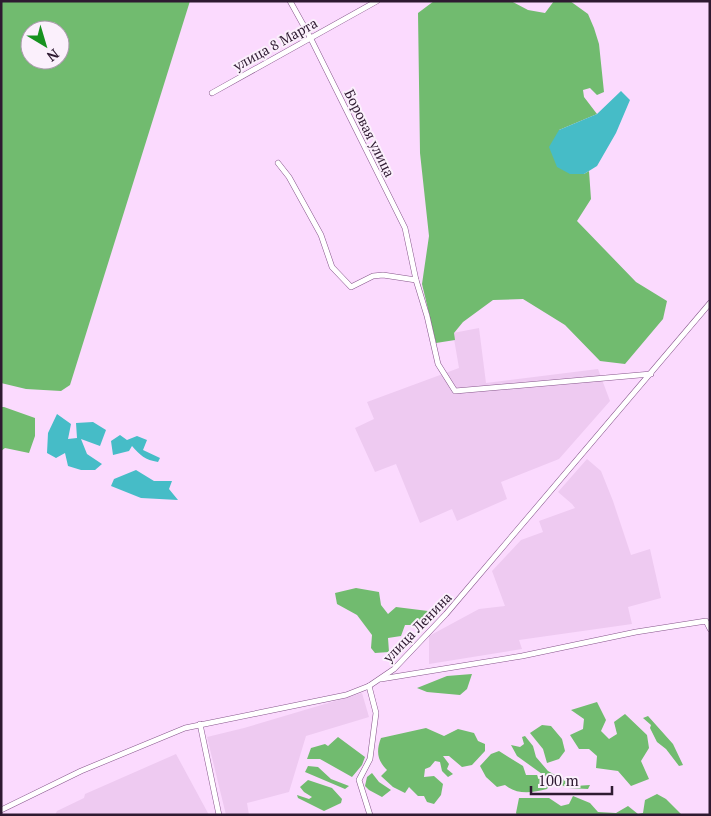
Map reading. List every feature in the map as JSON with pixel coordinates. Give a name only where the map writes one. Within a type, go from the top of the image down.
[{"type":"street","name":"Боровая улица","points":[[290,1],[310,37],[405,228],[416,280],[427,316],[438,364],[455,391],[652,374]]},
{"type":"street","name":"улица 8 Марта","points":[[212,93],[377,1]]},
{"type":"street","points":[[278,163],[289,176],[320,234],[332,267],[351,288],[373,276],[383,275],[416,280]]},
{"type":"street","name":"улица Ленина","points":[[1,810],[81,771],[185,728],[346,695],[369,686],[394,669],[446,614],[652,374],[710,303]]},
{"type":"street","points":[[378,680],[522,656],[636,632],[706,621],[710,629]]},
{"type":"street","points":[[369,686],[376,713],[370,759],[359,780],[370,815]]},
{"type":"street","points":[[200,724],[219,815]]},
{"type":"shaded area","points":[[1,1],[190,1],[70,385],[61,391],[26,389],[1,383]]},
{"type":"shaded area","points":[[434,1],[511,1],[528,10],[545,13],[554,1],[570,1],[588,14],[599,44],[604,92],[597,95],[590,88],[583,90],[584,97],[597,114],[559,130],[584,174],[589,171],[591,199],[577,221],[636,282],[667,301],[663,319],[625,364],[600,361],[565,325],[523,299],[493,300],[463,322],[454,333],[455,340],[436,343],[422,284],[429,236],[420,153],[418,13]]},
{"type":"shaded area","points":[[621,91],[630,100],[616,133],[597,166],[584,174],[570,174],[557,167],[549,147],[559,130],[597,114]]},
{"type":"shaded area","points":[[479,328],[486,383],[598,369],[610,401],[559,459],[501,482],[507,499],[457,521],[452,509],[420,523],[396,464],[375,472],[355,428],[374,419],[367,402],[459,368],[453,333]]},
{"type":"shaded area","points":[[1,407],[35,418],[35,436],[29,453],[5,448],[1,451]]},
{"type":"shaded area","points":[[57,414],[71,424],[68,439],[77,438],[76,423],[93,422],[106,430],[100,446],[81,439],[87,454],[102,464],[95,470],[81,470],[68,466],[65,453],[56,458],[47,453],[48,433]]},
{"type":"shaded area","points":[[120,435],[127,440],[137,436],[147,440],[143,450],[160,458],[158,462],[143,457],[132,446],[129,451],[113,455],[111,441]]},
{"type":"shaded area","points":[[587,459],[601,471],[631,555],[650,549],[661,598],[628,607],[632,624],[519,640],[522,649],[429,664],[429,636],[479,609],[505,606],[492,571],[521,540],[543,532],[539,521],[575,508],[558,492]]},
{"type":"shaded area","points":[[136,470],[154,481],[172,481],[169,489],[178,500],[141,498],[111,486],[114,479]]},
{"type":"shaded area","points":[[356,588],[379,592],[381,605],[388,614],[396,607],[428,611],[431,619],[424,625],[405,625],[401,636],[388,638],[389,652],[375,653],[371,648],[372,635],[357,615],[337,604],[335,593]]},
{"type":"shaded area","points":[[472,674],[467,689],[460,695],[427,692],[417,688],[447,676]]},
{"type":"shaded area","points":[[362,693],[369,717],[306,736],[289,792],[247,803],[249,815],[226,815],[207,737]]},
{"type":"shaded area","points":[[597,702],[606,720],[601,731],[609,739],[617,734],[614,722],[625,714],[647,735],[649,748],[641,761],[649,779],[631,786],[618,771],[596,768],[597,756],[589,749],[579,749],[570,735],[583,729],[584,719],[571,710]]},
{"type":"shaded area","points":[[648,716],[673,744],[683,765],[679,766],[666,749],[657,742],[650,728],[651,725],[643,718]]},
{"type":"shaded area","points":[[542,725],[551,726],[562,739],[565,751],[559,759],[547,763],[543,749],[530,733]]},
{"type":"shaded area","points":[[426,728],[444,736],[458,729],[474,733],[478,741],[485,744],[485,751],[472,765],[462,767],[449,756],[443,756],[449,764],[447,769],[453,774],[448,777],[442,771],[440,762],[435,761],[430,767],[425,769],[424,777],[434,776],[443,784],[441,795],[434,804],[427,802],[424,796],[418,796],[409,787],[405,793],[393,787],[381,776],[387,770],[381,763],[378,755],[381,738]]},
{"type":"shaded area","points":[[525,736],[533,746],[536,757],[548,771],[575,786],[590,785],[588,789],[568,788],[549,779],[517,756],[511,745],[520,747],[524,744],[522,737]]},
{"type":"shaded area","points":[[338,737],[365,757],[362,765],[352,777],[320,759],[307,759],[311,748],[325,744],[328,746]]},
{"type":"shaded area","points":[[499,751],[523,766],[526,775],[537,775],[550,784],[547,789],[520,792],[505,785],[497,787],[486,777],[480,766],[491,754]]},
{"type":"shaded area","points":[[176,754],[209,815],[55,815],[57,811],[84,798],[85,794]]},
{"type":"shaded area","points":[[308,766],[318,767],[331,779],[349,786],[345,789],[305,772]]},
{"type":"shaded area","points":[[372,773],[379,782],[391,790],[382,797],[365,786],[367,777]]},
{"type":"shaded area","points":[[308,780],[332,788],[342,799],[341,803],[324,811],[298,798],[297,795],[309,799],[312,797],[300,787]]},
{"type":"shaded area","points":[[657,794],[666,799],[682,815],[517,815],[516,813],[519,798],[549,798],[561,806],[569,804],[573,796],[590,803],[598,812],[616,813],[628,806],[638,814],[643,813],[645,800]]}]
